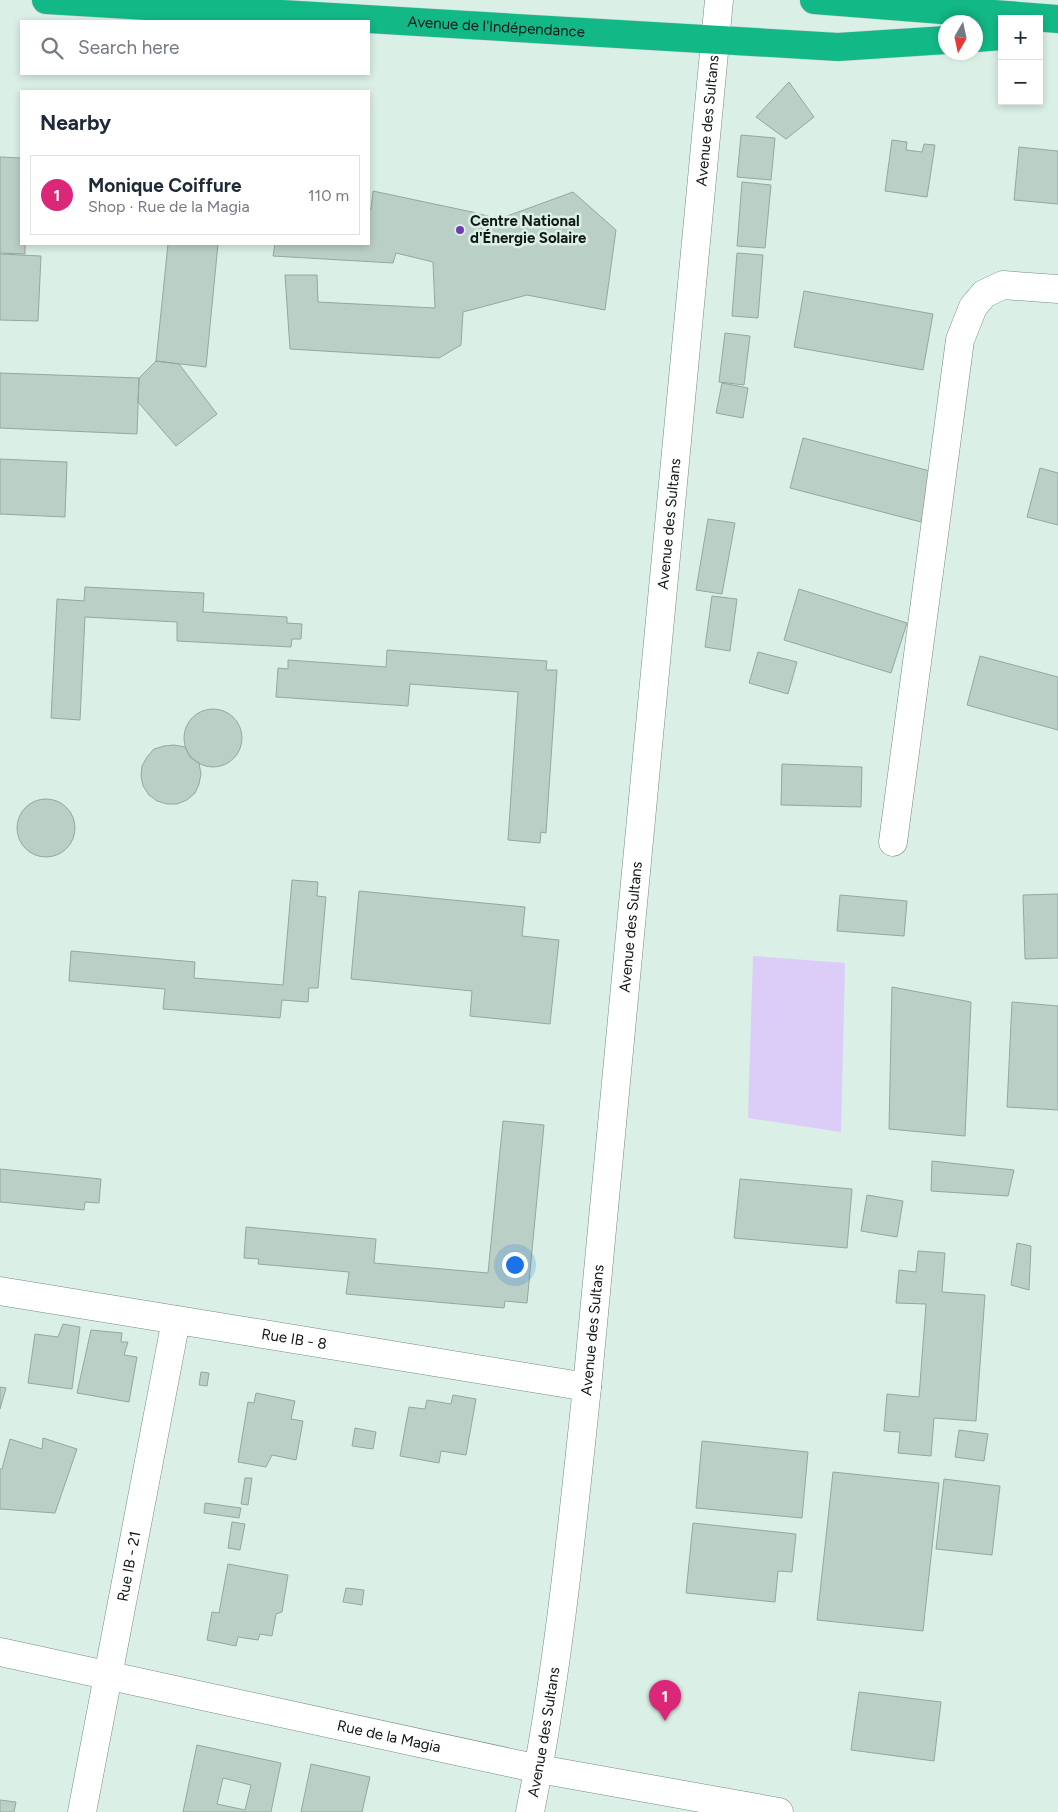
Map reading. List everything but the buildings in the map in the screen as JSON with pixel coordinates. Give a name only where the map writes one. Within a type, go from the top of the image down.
[{"type":"highway","name":"Avenue de l'Indépendance","points":[[46,0],[838,47],[938,41]]},
{"type":"highway","points":[[814,0],[1058,19]]},
{"type":"highway","points":[[1043,34],[1058,33]]},
{"type":"highway","points":[[983,37],[998,36]]},
{"type":"street","name":"Avenue des Sultans","points":[[530,1812],[566,1578],[587,1388],[720,0]]},
{"type":"street","points":[[893,842],[960,340],[973,307],[984,294],[1003,285],[1058,289]]},
{"type":"street","name":"Rue IB - 8","points":[[0,1291],[587,1388]]},
{"type":"street","name":"Rue IB - 21","points":[[82,1812],[176,1320]]},
{"type":"street","name":"Rue de la Magia","points":[[0,1652],[538,1769],[779,1812]]},
{"type":"shaded area","points":[[753,956],[845,963],[841,1132],[748,1118]]},
{"type":"place","name":"Centre National d'Énergie Solaire","points":[[460,230]]},
{"type":"place","name":"Monique Coiffure","points":[[665,1721]]}]
